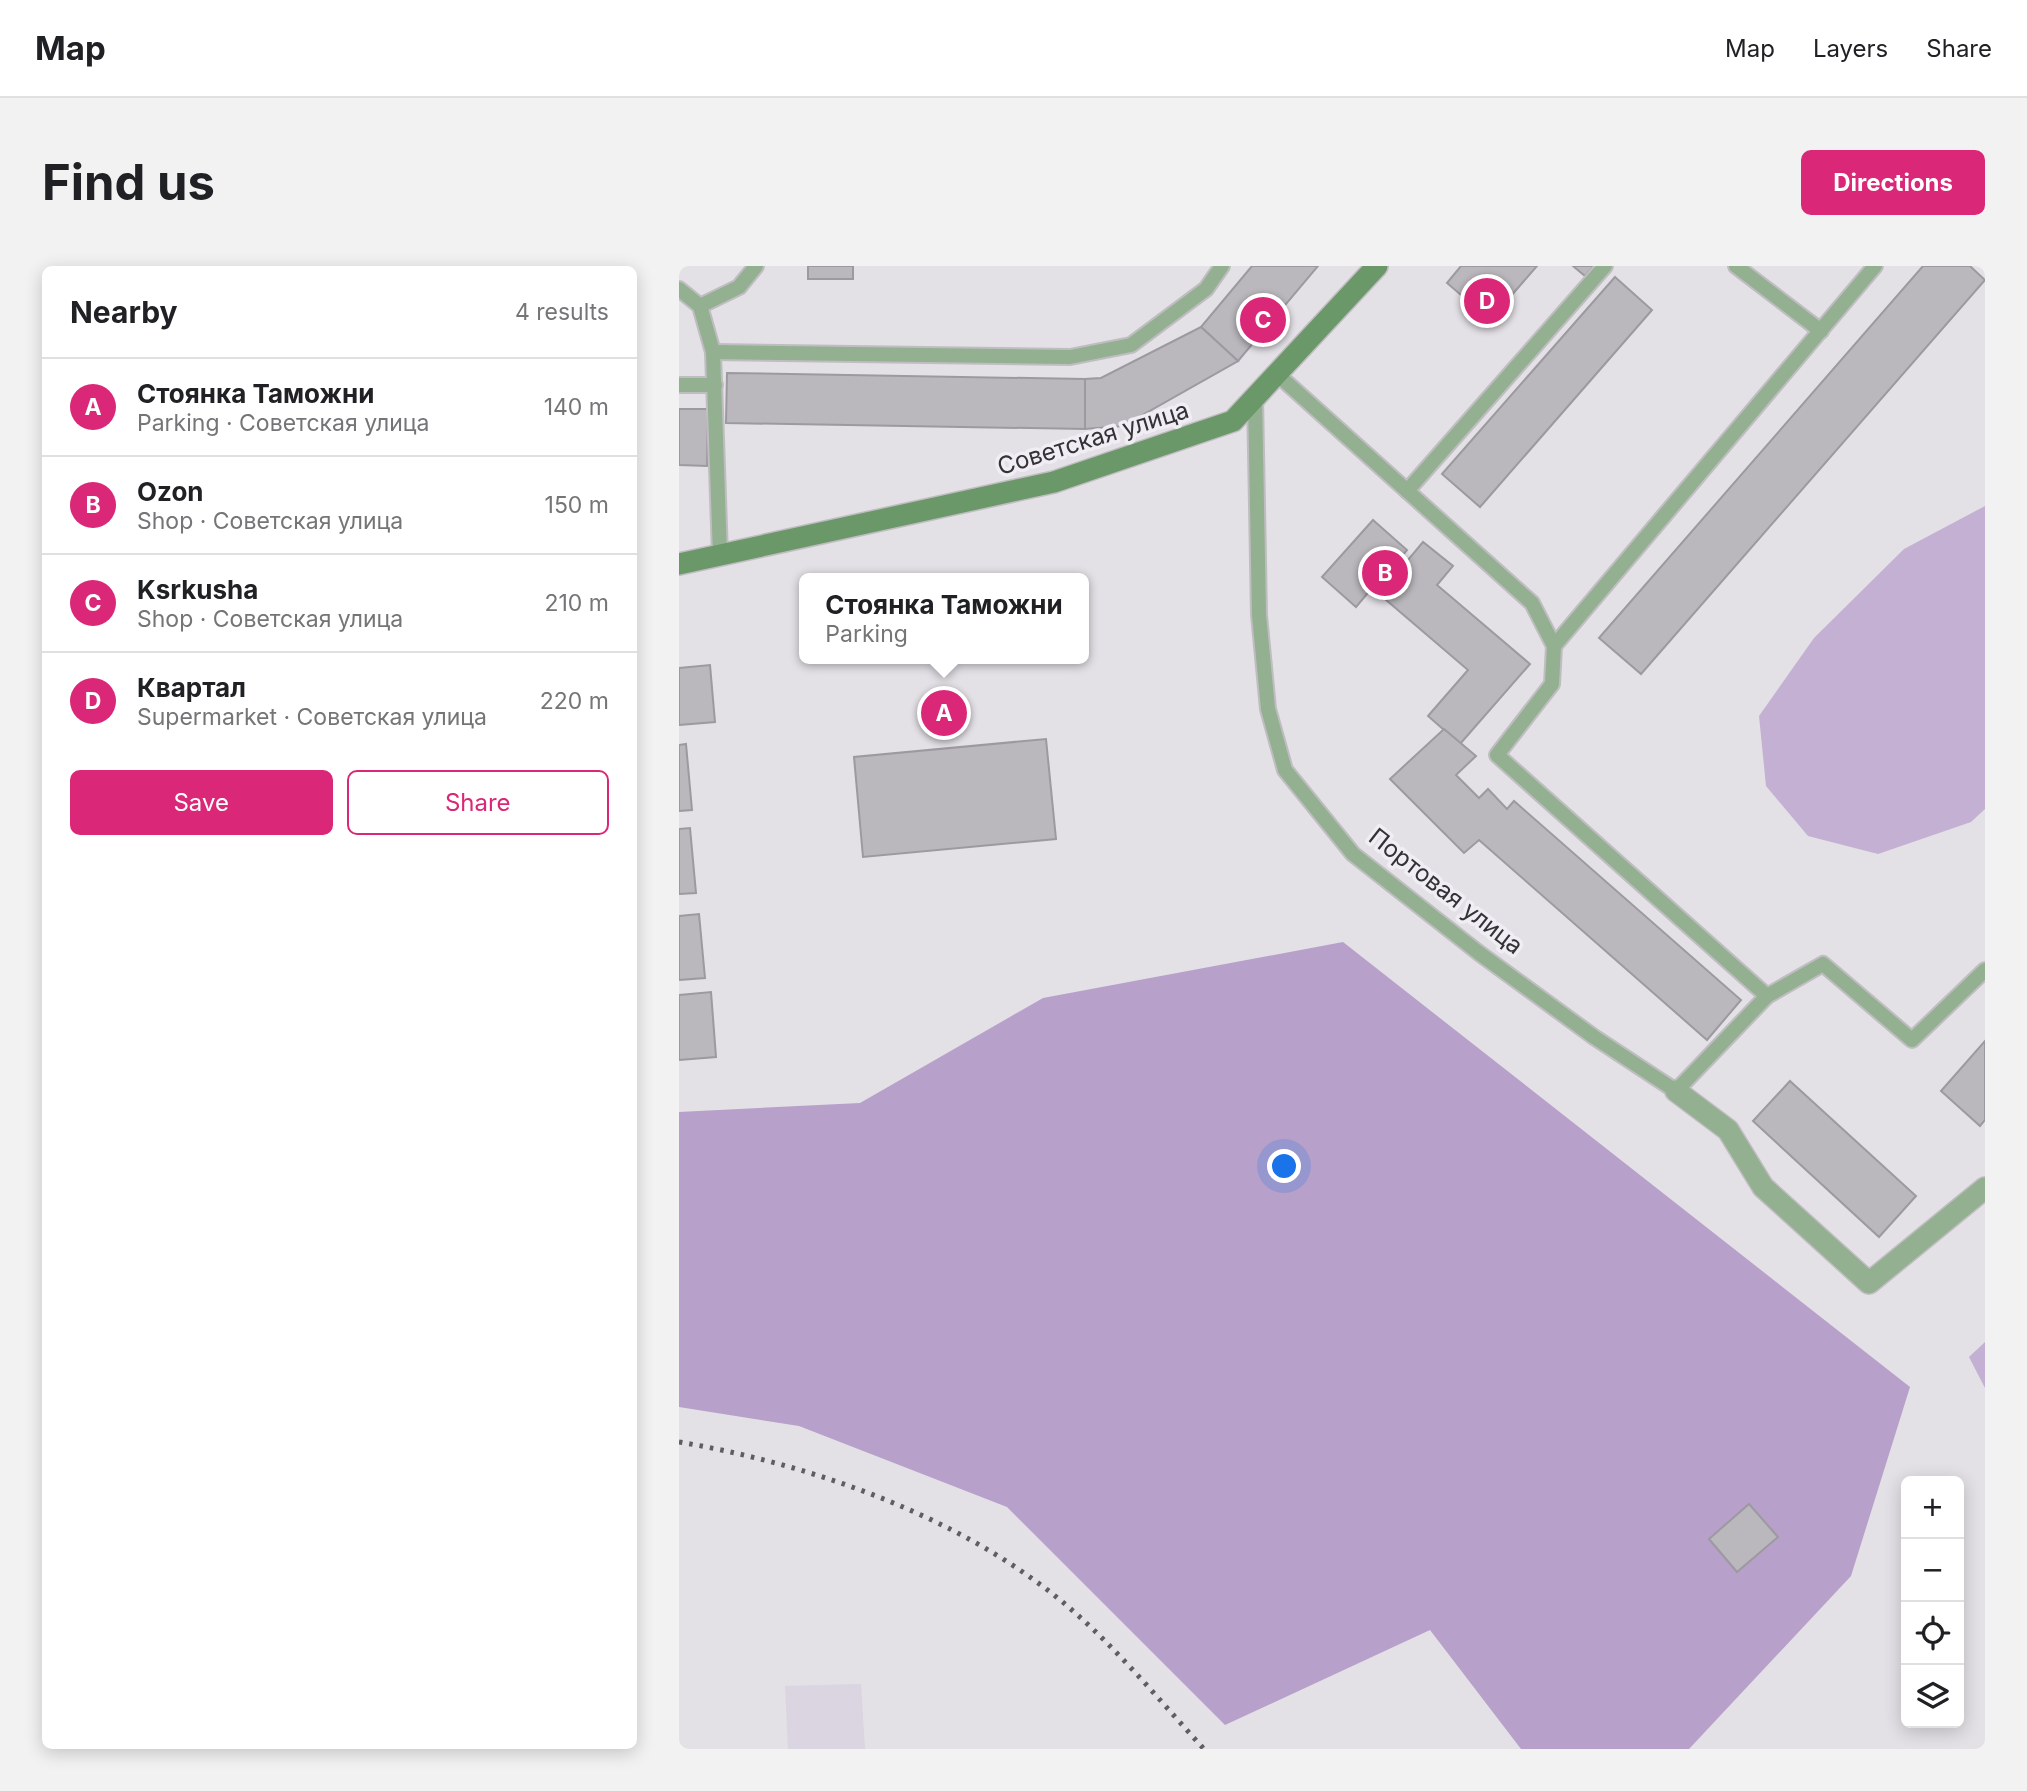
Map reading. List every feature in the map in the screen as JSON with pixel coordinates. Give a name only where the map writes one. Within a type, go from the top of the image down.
[{"type":"street","name":"Советская улица","points":[[679,564],[1054,482],[1233,421],[1374,267]]},
{"type":"street","name":"Портовая улица","points":[[1676,1091],[1728,1130],[1763,1187],[1869,1283],[1985,1188]]},
{"type":"lane","points":[[700,306],[739,287],[756,266]]},
{"type":"lane","points":[[713,352],[1070,357],[1131,345],[1206,289],[1222,266]]},
{"type":"lane","points":[[1407,491],[1605,266]]},
{"type":"lane","points":[[1736,266],[1821,331]]},
{"type":"lane","points":[[1554,646],[1875,266]]},
{"type":"lane","points":[[679,289],[700,306],[713,352],[720,555]]},
{"type":"lane","points":[[1277,374],[1532,603],[1554,646],[1552,684],[1497,755],[1767,996]]},
{"type":"lane","points":[[679,385],[715,386]]},
{"type":"lane","name":"Портовая улица","points":[[1255,397],[1259,615],[1268,709],[1285,770],[1353,854],[1479,953],[1594,1037],[1676,1091]]},
{"type":"lane","points":[[1676,1091],[1767,996],[1823,964],[1912,1040],[1985,970]]},
{"type":"shaded area","points":[[1985,506],[1985,809],[1971,822],[1878,854],[1808,836],[1766,786],[1759,716],[1814,638],[1904,549]]},
{"type":"shaded area","points":[[1343,942],[1910,1387],[1851,1576],[1689,1749],[1521,1749],[1430,1630],[1225,1725],[1007,1507],[799,1426],[679,1407],[679,1112],[860,1103],[1043,998]]},
{"type":"shaded area","points":[[1985,1342],[1985,1388],[1969,1357]]},
{"type":"shaded area","points":[[861,1684],[865,1749],[788,1749],[785,1686]]},
{"type":"building","points":[[808,266],[853,266],[853,279],[808,279]]},
{"type":"building","points":[[1252,266],[1318,266],[1238,361],[1201,327]]},
{"type":"building","points":[[1461,266],[1537,266],[1490,320],[1447,283]]},
{"type":"building","points":[[1573,266],[1594,266],[1585,276]]},
{"type":"building","points":[[1923,266],[1970,266],[1985,280],[1641,674],[1599,638]]},
{"type":"building","points":[[1615,277],[1652,310],[1480,507],[1442,474]]},
{"type":"building","points":[[1201,327],[1238,361],[1123,426],[1085,429],[1085,379],[1101,378]]},
{"type":"building","points":[[727,373],[1085,379],[1085,429],[726,423]]},
{"type":"building","points":[[679,409],[708,409],[707,466],[679,465]]},
{"type":"building","points":[[1373,520],[1407,550],[1402,556],[1408,560],[1423,542],[1453,566],[1437,585],[1530,664],[1460,744],[1428,716],[1468,670],[1372,588],[1356,607],[1322,577]]},
{"type":"building","points":[[710,665],[715,722],[679,725],[679,668]]},
{"type":"building","points":[[1444,729],[1476,756],[1456,775],[1479,798],[1488,789],[1507,809],[1514,801],[1741,1000],[1707,1040],[1479,840],[1464,853],[1390,779]]},
{"type":"building","points":[[1046,739],[1056,839],[863,857],[854,757]]},
{"type":"building","points":[[686,744],[692,810],[679,811],[679,745]]},
{"type":"building","points":[[690,828],[696,893],[679,894],[679,829]]},
{"type":"building","points":[[699,914],[705,978],[679,980],[679,916]]},
{"type":"building","points":[[711,992],[716,1057],[679,1060],[679,995]]},
{"type":"building","points":[[1985,1041],[1985,1120],[1980,1126],[1941,1091]]},
{"type":"building","points":[[1790,1081],[1916,1196],[1879,1237],[1753,1121]]},
{"type":"building","points":[[1749,1504],[1778,1537],[1737,1572],[1709,1539]]},
{"type":"railway","points":[[679,1442],[818,1475],[910,1510],[995,1554],[1058,1598],[1102,1638],[1204,1749]]},
{"type":"place","name":"Квартал","points":[[1487,301]]},
{"type":"place","name":"Ksrkusha","points":[[1263,320]]},
{"type":"place","name":"Ozon","points":[[1385,573]]},
{"type":"place","name":"Стоянка Таможни","points":[[944,713]]}]
